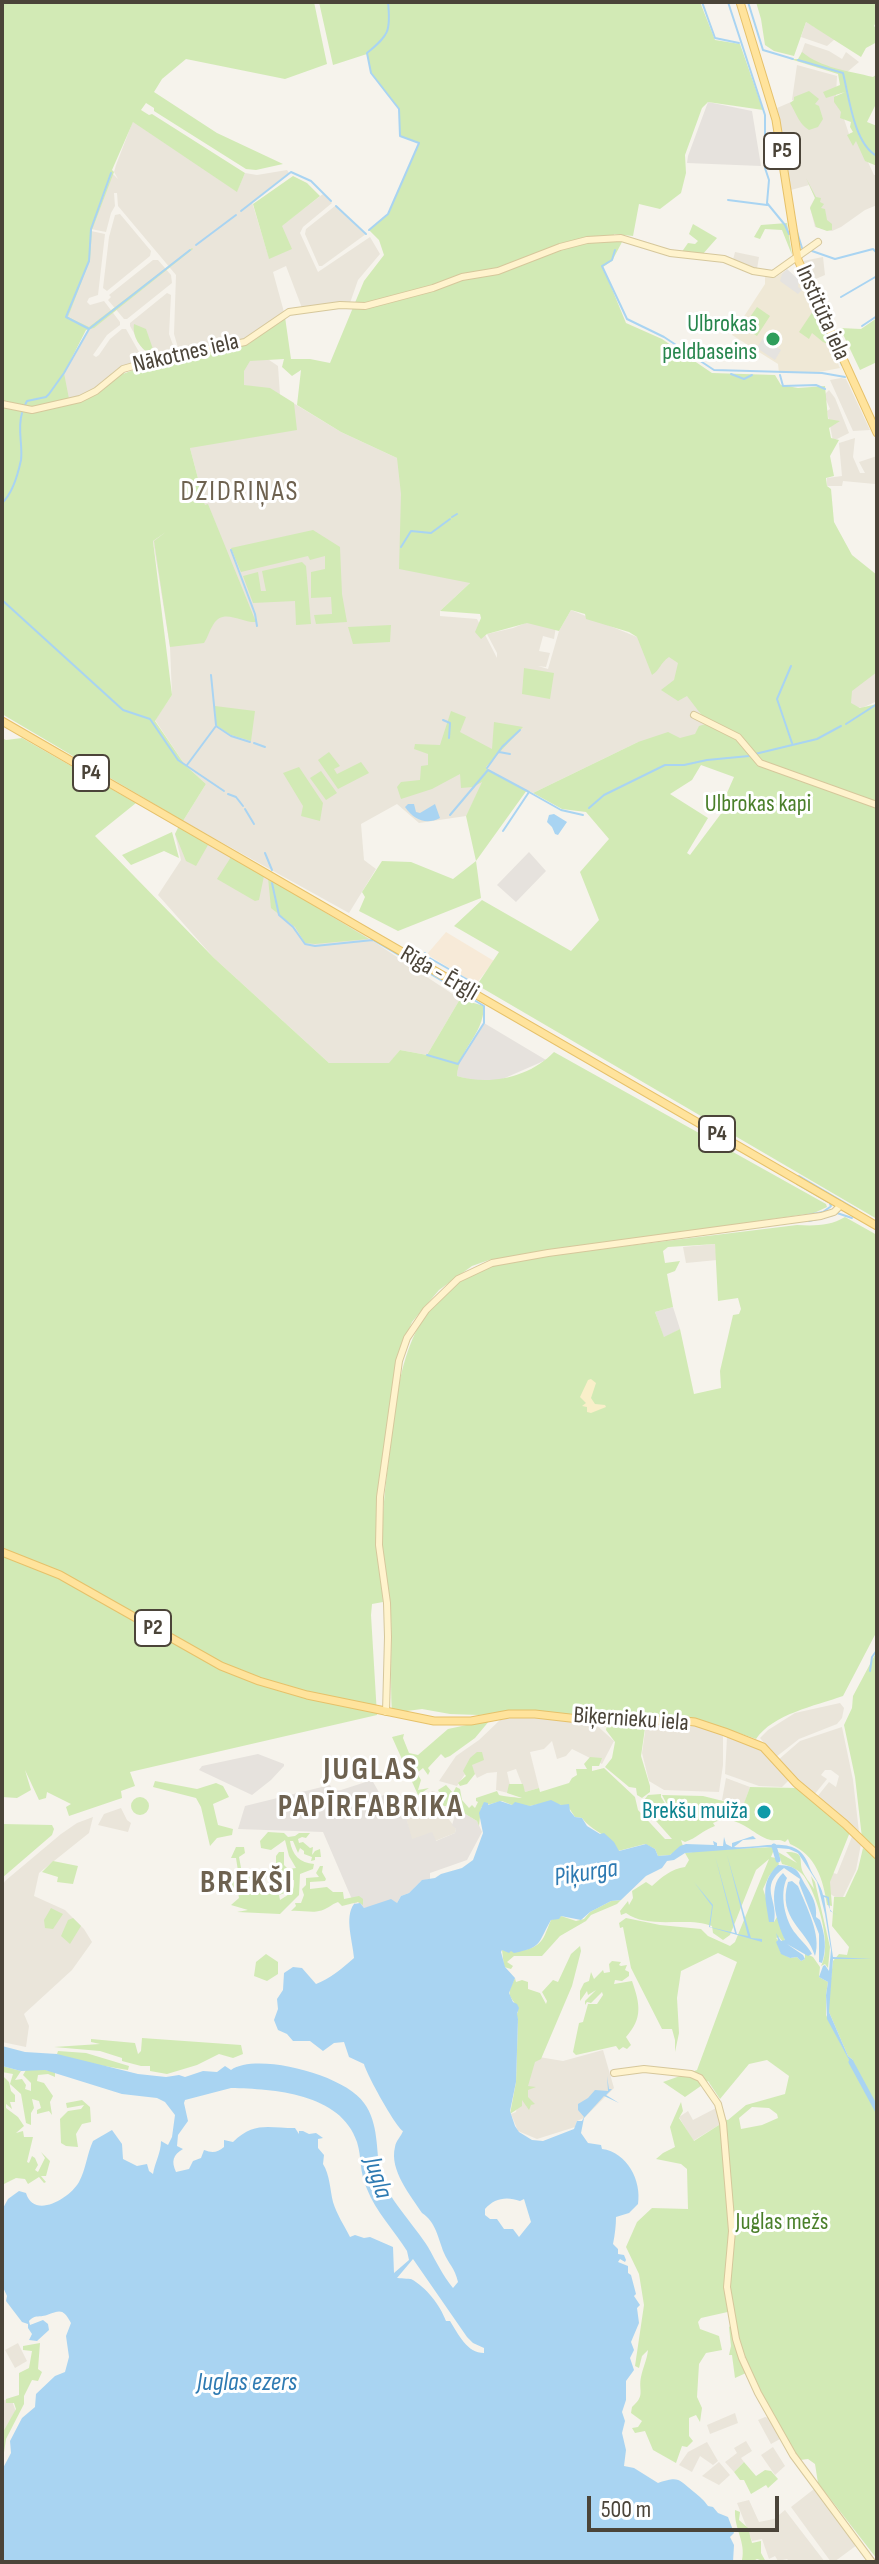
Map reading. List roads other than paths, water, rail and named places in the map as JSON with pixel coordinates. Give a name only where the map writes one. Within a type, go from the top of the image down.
[{"type":"main road","name":"Institūta iela","points":[[740,2],[776,120],[797,257],[877,433]]},
{"type":"main road","name":"Rīga - Ērgļi","points":[[2,721],[877,1226]]},
{"type":"main road","name":"P2","points":[[2,1552],[60,1575],[221,1666],[307,1695],[386,1712]]},
{"type":"main road","name":"Biķernieku iela","points":[[386,1712],[454,1722],[522,1713],[605,1722],[695,1722],[763,1747],[796,1783],[877,1855]]},
{"type":"street","name":"Nākotnes iela","points":[[2,404],[38,409],[80,399],[96,391],[123,369],[245,342],[289,312],[340,305],[365,306],[462,277],[498,271],[573,242],[616,237],[670,253],[724,259],[769,274],[776,273],[818,242]]},
{"type":"street","points":[[694,715],[738,737],[760,763],[877,805]]},
{"type":"street","points":[[386,1712],[388,1637],[379,1545],[380,1497],[399,1361],[407,1338],[426,1310],[458,1279],[492,1263],[830,1213],[839,1204]]},
{"type":"street","points":[[614,2073],[644,2069],[696,2076],[706,2084],[718,2104],[723,2123],[732,2231],[727,2287],[742,2358],[793,2455],[872,2562]]},
{"type":"water","points":[[414,804],[416,812],[420,813],[435,804],[440,818],[430,821],[416,818],[405,807]]},
{"type":"water","points":[[554,814],[567,822],[558,835],[547,822],[549,815]]},
{"type":"water","name":"Juglas ezers","points":[[551,1800],[561,1805],[569,1804],[575,1817],[582,1818],[587,1826],[600,1834],[604,1833],[619,1851],[646,1844],[655,1849],[658,1856],[670,1855],[686,1844],[714,1845],[713,1841],[717,1846],[723,1846],[724,1837],[726,1844],[732,1847],[732,1843],[753,1836],[756,1839],[743,1840],[734,1847],[778,1845],[797,1849],[804,1856],[821,1887],[823,1895],[829,1897],[830,1909],[824,1897],[833,1957],[872,1959],[833,1959],[829,2012],[877,2112],[827,2019],[828,1982],[819,1977],[823,1966],[829,1971],[831,1950],[825,1914],[817,1882],[798,1853],[789,1849],[766,1847],[685,1853],[646,1876],[621,1900],[611,1901],[581,1920],[561,1916],[551,1920],[541,1939],[530,1949],[501,1952],[505,1967],[515,1978],[509,1993],[519,2008],[516,2082],[510,2111],[519,2132],[532,2140],[543,2141],[574,2129],[577,2121],[582,2121],[584,2117],[578,2110],[578,2104],[595,2090],[608,2091],[607,2076],[609,2089],[612,2089],[606,2095],[619,2103],[604,2096],[584,2118],[581,2133],[588,2143],[601,2145],[602,2149],[619,2156],[631,2169],[638,2186],[638,2204],[629,2213],[616,2217],[613,2244],[618,2254],[624,2255],[625,2262],[620,2259],[618,2262],[628,2266],[634,2296],[640,2305],[637,2308],[639,2323],[631,2342],[634,2350],[630,2358],[634,2370],[626,2381],[626,2400],[622,2412],[625,2421],[622,2433],[626,2450],[624,2466],[634,2468],[658,2483],[678,2480],[708,2506],[728,2517],[734,2533],[730,2537],[734,2545],[733,2562],[4,2562],[2,2470],[11,2453],[10,2441],[22,2418],[35,2407],[36,2394],[55,2376],[65,2372],[69,2357],[66,2336],[71,2323],[61,2312],[34,2318],[29,2321],[30,2325],[43,2320],[49,2330],[37,2341],[29,2340],[32,2334],[28,2324],[22,2322],[6,2301],[2,2285],[2,2210],[8,2199],[19,2191],[26,2193],[36,2205],[44,2206],[60,2200],[79,2182],[93,2141],[112,2130],[122,2144],[123,2159],[137,2166],[147,2164],[153,2174],[161,2141],[168,2145],[172,2137],[175,2115],[165,2102],[157,2098],[122,2094],[45,2070],[21,2071],[2,2066],[2,2046],[25,2052],[57,2054],[138,2074],[185,2077],[203,2071],[217,2072],[225,2066],[231,2070],[243,2065],[260,2064],[300,2069],[339,2084],[354,2093],[369,2111],[375,2128],[383,2181],[453,2288],[458,2282],[457,2277],[436,2231],[407,2191],[395,2165],[396,2145],[403,2131],[381,2099],[364,2064],[349,2057],[344,2042],[334,2043],[323,2051],[310,2041],[293,2041],[278,2030],[274,2020],[278,2009],[277,1999],[283,1990],[284,1973],[293,1967],[302,1968],[316,1984],[354,1958],[349,1923],[354,1904],[360,1903],[364,1908],[391,1899],[397,1903],[401,1896],[409,1893],[422,1880],[462,1868],[473,1860],[483,1833],[479,1813],[484,1802],[488,1805],[500,1801],[512,1805],[515,1802],[530,1806]],"holes":[[[231,2088],[304,2097],[336,2113],[349,2126],[357,2142],[363,2176],[371,2197],[407,2251],[409,2260],[394,2273],[393,2247],[370,2237],[350,2237],[333,2202],[323,2164],[324,2155],[318,2148],[318,2139],[323,2138],[316,2133],[299,2131],[299,2134],[295,2128],[255,2128],[233,2142],[224,2140],[224,2147],[219,2150],[204,2150],[201,2158],[193,2161],[189,2169],[176,2172],[174,2159],[183,2149],[177,2146],[178,2135],[188,2121],[185,2100]],[[524,2199],[531,2222],[519,2237],[513,2229],[504,2229],[497,2219],[485,2215],[485,2209],[497,2200]],[[413,2259],[467,2337],[484,2348],[484,2353],[473,2350],[464,2342],[422,2287],[411,2279],[397,2278]]]},
{"type":"water","points":[[727,1855],[751,1938],[762,1939],[762,1942],[709,1927],[712,1906],[694,1882],[713,1905],[710,1927],[735,1933],[715,1856],[737,1934],[748,1936]]},
{"type":"water","points":[[778,1865],[796,1870],[813,1897],[816,1917],[820,1920],[824,1936],[822,1963],[819,1962],[819,1934],[800,1879],[784,1868],[772,1881],[775,1914],[774,1922],[769,1922],[766,1885]]},
{"type":"water","points":[[783,1873],[787,1878],[783,1892],[786,1915],[792,1929],[812,1954],[808,1956],[787,1944],[803,1955],[805,1959],[801,1961],[797,1957],[781,1954],[776,1942],[776,1933],[781,1941],[785,1940],[776,1915],[774,1896],[778,1879]]},
{"type":"water","points":[[792,1881],[798,1886],[812,1921],[817,1948],[815,1956],[786,1905],[788,1882]]},
{"type":"waterway","points":[[369,230],[388,214],[419,143],[400,136],[399,109],[371,73],[367,53],[387,32],[388,2]]},
{"type":"waterway","points":[[702,2],[715,38],[739,43]]},
{"type":"waterway","points":[[728,2],[765,115],[765,148]]},
{"type":"waterway","points":[[748,2],[763,50],[793,59]]},
{"type":"waterway","points":[[798,60],[843,73],[858,131],[869,150],[877,156]]},
{"type":"waterway","points":[[765,168],[769,180],[767,203],[789,234]]},
{"type":"waterway","points":[[241,211],[291,172],[311,181],[331,201]]},
{"type":"waterway","points":[[89,329],[66,317],[89,261],[91,229],[111,173]]},
{"type":"waterway","points":[[728,200],[767,205]]},
{"type":"waterway","points":[[336,206],[366,234]]},
{"type":"waterway","points":[[196,245],[236,215]]},
{"type":"waterway","points":[[797,232],[802,248]]},
{"type":"waterway","points":[[812,251],[835,259],[873,249],[877,253]]},
{"type":"waterway","points":[[24,407],[27,401],[49,394],[89,329],[190,250]]},
{"type":"waterway","points":[[615,250],[612,260],[602,266],[627,319],[664,337],[714,370],[822,373],[845,377]]},
{"type":"waterway","points":[[841,297],[877,276]]},
{"type":"waterway","points":[[805,286],[842,365]]},
{"type":"waterway","points":[[862,326],[877,316]]},
{"type":"waterway","points":[[731,374],[744,379],[752,375]]},
{"type":"waterway","points":[[780,375],[783,386],[816,385],[825,389]]},
{"type":"waterway","points":[[2,503],[12,489],[21,460],[22,413]]},
{"type":"waterway","points":[[452,517],[457,514]]},
{"type":"waterway","points":[[401,547],[411,531],[431,533],[450,519]]},
{"type":"waterway","points":[[231,550],[257,626]]},
{"type":"waterway","points":[[2,600],[123,710],[150,719],[178,760],[224,791]]},
{"type":"waterway","points":[[791,666],[777,699],[792,743]]},
{"type":"waterway","points":[[211,675],[216,725]]},
{"type":"waterway","points":[[846,724],[877,704]]},
{"type":"waterway","points":[[443,720],[450,723],[449,738]]},
{"type":"waterway","points":[[187,765],[216,726],[231,736],[250,742]]},
{"type":"waterway","points":[[755,754],[817,739],[841,726]]},
{"type":"waterway","points":[[487,768],[502,747],[520,730]]},
{"type":"waterway","points":[[254,743],[265,747]]},
{"type":"waterway","points":[[499,752],[510,754]]},
{"type":"waterway","points":[[589,808],[604,795],[665,765],[749,756]]},
{"type":"waterway","points":[[450,815],[488,770],[529,792]]},
{"type":"waterway","points":[[503,831],[529,792],[561,810],[583,815]]},
{"type":"waterway","points":[[228,794],[236,797],[243,806]]},
{"type":"waterway","points":[[245,809],[254,824]]},
{"type":"waterway","points":[[265,853],[272,870]]},
{"type":"waterway","points":[[272,883],[279,915],[293,927],[305,944],[315,946],[373,940],[409,961]]},
{"type":"waterway","points":[[425,953],[475,984]]},
{"type":"waterway","points":[[414,964],[484,1006],[484,1023],[458,1064],[427,1055]]},
{"type":"waterway","points":[[799,1176],[857,1210]]},
{"type":"waterway","points":[[797,1184],[828,1202]]},
{"type":"waterway","points":[[802,1216],[823,1212],[830,1207]]},
{"type":"waterway","points":[[837,1213],[852,1218]]},
{"type":"waterway","points":[[809,1221],[833,1215]]},
{"type":"waterway","points":[[870,1671],[872,1657],[877,1650]]},
{"type":"waterway","points":[[774,1846],[778,1860]]},
{"type":"waterway","name":"Piķurga","points":[[851,2062],[877,2110]]},
{"type":"place","name":"Ulbrokas peldbaseins","points":[[773,339]]},
{"type":"place","name":"Brekšu muiža","points":[[764,1812]]},
{"type":"district","name":"DZIDRIŅAS","points":[[240,493]]},
{"type":"district","name":"JUGLAS PAPĪRFABRIKA","points":[[371,1790]]},
{"type":"district","name":"BREKŠI","points":[[247,1884]]},
{"type":"park label","name":"Ulbrokas kapi","points":[[758,805]]},
{"type":"park label","name":"Juglas mežs","points":[[782,2223]]},
{"type":"water label","name":"Jugla","points":[[377,2178]]}]
